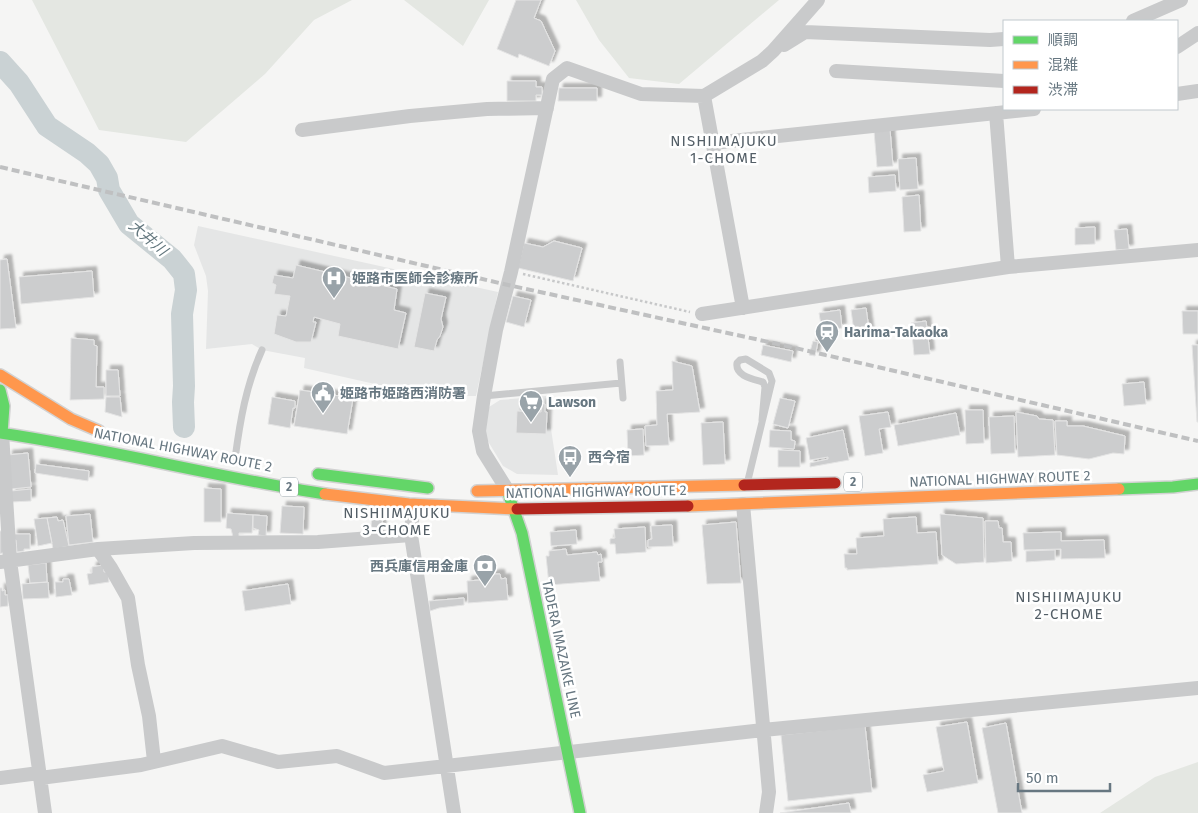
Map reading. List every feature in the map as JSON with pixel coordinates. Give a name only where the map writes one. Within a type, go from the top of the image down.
[{"type":"main road","points":[[0,374],[70,419],[104,432]]},
{"type":"main road","points":[[0,390],[4,406],[1,433]]},
{"type":"main road","name":"NATIONAL HIGHWAY ROUTE 2","points":[[1,433],[67,442],[336,496],[413,505],[514,510],[937,497],[1173,487],[1198,484]]},
{"type":"main road","name":"2","points":[[308,473],[435,488]]},
{"type":"main road","name":"NATIONAL HIGHWAY ROUTE 2","points":[[461,490],[508,491],[845,483]]},
{"type":"main road","name":"TADERA IMAZAIKE LINE","points":[[508,491],[522,533],[580,813]]},
{"type":"street","points":[[508,491],[483,451],[479,431],[496,330],[511,272],[553,79],[567,68],[641,94],[704,96],[762,61],[818,0]]},
{"type":"street","points":[[1135,20],[1181,0]]},
{"type":"street","points":[[773,51],[805,32],[990,40],[1003,38]]},
{"type":"street","points":[[1178,46],[1198,33]]},
{"type":"street","points":[[836,71],[1003,81]]},
{"type":"street","points":[[1178,94],[1198,91]]},
{"type":"street","points":[[704,96],[743,308]]},
{"type":"street","points":[[302,130],[420,115],[487,109],[547,108]]},
{"type":"street","points":[[713,143],[1024,110]]},
{"type":"street","points":[[996,113],[1008,267]]},
{"type":"street","points":[[702,314],[1008,267],[1198,250]]},
{"type":"street","points":[[1,433],[5,561],[45,813]]},
{"type":"street","points":[[743,504],[769,792],[766,813]]},
{"type":"street","points":[[413,505],[411,535],[454,813]]},
{"type":"street","points":[[5,561],[98,549],[194,543],[318,542],[411,535]]},
{"type":"street","points":[[98,549],[128,598],[138,665],[149,716],[154,761]]},
{"type":"street","points":[[0,778],[39,776],[141,765],[222,746],[278,762],[337,756],[384,773],[763,730],[1198,688]]},
{"type":"lane","points":[[235,459],[246,395],[253,370],[262,350]]},
{"type":"lane","points":[[743,504],[772,381],[769,374],[746,359],[740,360],[736,368],[739,373],[763,382],[762,420]]},
{"type":"lane","points":[[620,362],[622,398]]},
{"type":"lane","points":[[484,396],[621,383]]},
{"type":"path","points":[[511,272],[702,314]]},
{"type":"shaded area","points":[[32,0],[352,0],[314,20],[265,74],[186,142],[99,130]]},
{"type":"shaded area","points":[[404,0],[489,0],[463,46]]},
{"type":"shaded area","points":[[576,0],[779,0],[679,84],[629,78],[599,40]]},
{"type":"shaded area","points":[[198,226],[498,292],[476,396],[405,396],[397,394],[397,389],[304,368],[305,358],[262,350],[252,344],[206,349],[208,291],[206,276],[194,245]]},
{"type":"shaded area","points":[[546,396],[558,475],[517,474],[503,466],[486,438],[489,407],[500,400]]},
{"type":"shaded area","points":[[1198,762],[1198,813],[1100,813],[1155,777]]},
{"type":"building","points":[[516,0],[541,0],[534,18],[541,21],[555,51],[549,66],[519,54],[518,58],[497,49]]},
{"type":"building","points":[[507,81],[536,81],[536,87],[542,87],[542,95],[536,95],[536,101],[507,101]]},
{"type":"building","points":[[559,88],[597,88],[597,101],[558,101]]},
{"type":"building","points":[[890,130],[893,166],[877,167],[874,131]]},
{"type":"building","points":[[916,158],[918,189],[900,190],[898,159]]},
{"type":"building","points":[[895,175],[896,191],[869,193],[868,177]]},
{"type":"building","points":[[919,195],[921,231],[904,232],[902,197]]},
{"type":"building","points":[[1095,227],[1095,244],[1075,245],[1075,228]]},
{"type":"building","points":[[1127,229],[1129,249],[1116,250],[1114,230]]},
{"type":"building","points":[[554,241],[582,248],[573,281],[518,268],[524,243],[543,247]]},
{"type":"building","points":[[7,259],[16,328],[0,329],[0,260]]},
{"type":"building","points":[[296,265],[397,289],[394,310],[406,313],[398,349],[338,336],[340,324],[314,317],[313,322],[316,322],[311,342],[296,342],[274,334],[277,315],[286,316],[290,296],[274,294],[276,285],[272,283],[274,275],[293,278]]},
{"type":"building","points":[[92,271],[94,297],[21,304],[19,277]]},
{"type":"building","points":[[425,293],[446,297],[441,319],[443,327],[434,351],[414,347]]},
{"type":"building","points":[[513,296],[531,300],[524,327],[506,322]]},
{"type":"building","points":[[866,308],[870,337],[855,339],[851,310]]},
{"type":"building","points":[[840,310],[842,328],[822,331],[819,313]]},
{"type":"building","points":[[1182,311],[1198,311],[1198,334],[1183,334]]},
{"type":"building","points":[[926,321],[930,354],[914,355],[911,323]]},
{"type":"building","points":[[71,338],[94,340],[94,345],[97,346],[96,387],[104,387],[104,399],[70,400]]},
{"type":"building","points":[[813,341],[818,342],[815,356],[809,355]]},
{"type":"building","points":[[763,345],[793,351],[791,362],[761,355]]},
{"type":"building","points":[[1192,345],[1198,345],[1198,422],[1197,422]]},
{"type":"building","points":[[672,361],[692,366],[700,412],[667,414],[669,445],[646,446],[645,426],[657,425],[656,391],[673,390]]},
{"type":"building","points":[[106,370],[118,370],[120,396],[106,396]]},
{"type":"building","points":[[1144,382],[1146,404],[1124,406],[1122,384]]},
{"type":"building","points":[[300,390],[353,398],[347,434],[294,426]]},
{"type":"building","points":[[106,397],[120,397],[122,417],[105,412]]},
{"type":"building","points":[[272,397],[295,401],[290,428],[268,424]]},
{"type":"building","points":[[780,398],[795,401],[788,428],[773,424]]},
{"type":"building","name":"Lawson","points":[[542,403],[545,404],[545,412],[547,412],[546,434],[516,433],[517,411],[541,412]]},
{"type":"building","points":[[965,410],[983,410],[984,443],[966,444]]},
{"type":"building","points":[[888,412],[891,427],[879,429],[883,453],[865,456],[859,416]]},
{"type":"building","points":[[1016,412],[1037,416],[1039,419],[1053,420],[1055,455],[1018,457]]},
{"type":"building","points":[[956,413],[960,435],[898,446],[894,425]]},
{"type":"building","points":[[1014,416],[1015,453],[991,454],[989,417]]},
{"type":"building","points":[[1055,421],[1067,421],[1067,426],[1083,426],[1125,436],[1124,454],[1113,453],[1089,459],[1057,455]]},
{"type":"building","points":[[723,422],[725,464],[703,465],[701,423]]},
{"type":"building","points":[[643,429],[644,455],[628,456],[627,430]]},
{"type":"building","points":[[770,430],[791,431],[791,440],[795,441],[794,449],[769,447]]},
{"type":"building","points":[[843,430],[849,460],[810,467],[810,463],[828,459],[828,457],[810,460],[806,438]]},
{"type":"building","points":[[778,450],[800,451],[800,467],[778,467]]},
{"type":"building","points":[[28,453],[31,487],[11,489],[8,455]]},
{"type":"building","points":[[36,464],[89,471],[88,481],[35,473]]},
{"type":"building","points":[[204,488],[221,489],[221,522],[204,522]]},
{"type":"building","points":[[31,489],[31,501],[12,502],[11,491]]},
{"type":"building","points":[[282,506],[304,507],[303,534],[280,533]]},
{"type":"building","points":[[227,513],[253,515],[252,533],[239,533],[239,537],[233,537],[231,529],[226,528]]},
{"type":"building","points":[[90,514],[93,542],[69,545],[66,516]]},
{"type":"building","points":[[940,514],[983,518],[984,562],[956,564],[942,555]]},
{"type":"building","points":[[253,515],[267,516],[266,536],[258,535],[259,530],[253,528]]},
{"type":"building","points":[[372,516],[383,518],[381,529],[371,527]]},
{"type":"building","points":[[57,517],[58,521],[63,520],[69,546],[53,549],[47,518]]},
{"type":"building","points":[[916,517],[917,533],[936,532],[938,564],[847,570],[845,568],[844,554],[857,554],[856,538],[884,536],[883,519]]},
{"type":"building","points":[[47,518],[52,543],[38,546],[34,519]]},
{"type":"building","points":[[985,521],[998,521],[999,528],[1002,528],[1003,542],[1011,542],[1012,561],[986,563]]},
{"type":"building","points":[[736,522],[741,583],[707,584],[702,525]]},
{"type":"building","points":[[672,525],[673,546],[648,547],[648,540],[652,539],[651,526]]},
{"type":"building","points":[[645,527],[646,552],[616,554],[615,544],[610,544],[610,539],[615,538],[614,529]]},
{"type":"building","points":[[576,530],[577,544],[551,546],[550,532]]},
{"type":"building","points":[[0,531],[3,531],[4,552],[0,554]]},
{"type":"building","points":[[1061,532],[1061,541],[1104,540],[1105,558],[1061,559],[1061,549],[1024,550],[1023,533]]},
{"type":"building","points":[[13,534],[30,534],[30,549],[17,552],[16,540],[13,540]]},
{"type":"building","points":[[566,549],[567,555],[597,552],[598,555],[601,554],[602,562],[598,562],[600,581],[549,585],[546,556],[549,556],[549,551]]},
{"type":"building","points":[[1055,550],[1055,560],[1026,562],[1026,551]]},
{"type":"building","points":[[46,563],[47,582],[30,583],[28,565]]},
{"type":"building","points":[[103,565],[104,572],[108,572],[109,582],[89,585],[87,574],[92,573],[92,567]]},
{"type":"building","points":[[500,574],[501,579],[506,578],[508,600],[468,603],[467,581],[481,580],[480,576]]},
{"type":"building","points":[[63,579],[69,579],[72,595],[56,597],[55,582],[63,582]]},
{"type":"building","points":[[48,582],[49,598],[23,599],[22,584]]},
{"type":"building","points":[[288,584],[291,604],[245,611],[242,591]]},
{"type":"building","points":[[0,588],[2,588],[2,591],[5,590],[5,595],[8,595],[8,606],[0,607]]},
{"type":"building","points":[[464,598],[464,605],[430,611],[429,601]]},
{"type":"building","points":[[967,722],[978,783],[927,792],[923,775],[944,771],[936,727]]},
{"type":"building","points":[[1006,723],[1022,813],[998,813],[982,728]]},
{"type":"building","points":[[865,726],[872,792],[788,801],[781,735]]},
{"type":"building","points":[[849,803],[851,813],[780,813]]},
{"type":"waterway","name":"大井川","points":[[0,62],[19,83],[47,126],[87,153],[99,164],[107,178],[109,190],[129,224],[172,259],[184,274],[186,290],[182,314],[184,427]]},
{"type":"railway","points":[[0,167],[508,285],[778,344],[1198,441]]},
{"type":"traffic: fast","points":[[0,390],[4,406],[2,433]]},
{"type":"traffic: fast","points":[[0,433],[325,494]]},
{"type":"traffic: fast","points":[[318,474],[428,488]]},
{"type":"traffic: fast","points":[[1119,489],[1198,484]]},
{"type":"traffic: fast","points":[[509,496],[522,533],[580,813]]},
{"type":"traffic: slow","points":[[0,375],[71,419],[99,431]]},
{"type":"traffic: slow","points":[[477,491],[744,485]]},
{"type":"traffic: slow","points":[[688,506],[1119,489]]},
{"type":"traffic: slow","points":[[325,494],[409,504],[517,509]]},
{"type":"traffic: jam","points":[[744,485],[835,483]]},
{"type":"traffic: jam","points":[[517,509],[688,506]]},
{"type":"place","name":"姫路市医師会診療所","points":[[334,299]]},
{"type":"place","name":"Harima-Takaoka","points":[[827,353]]},
{"type":"place","name":"姫路市姫路西消防署","points":[[323,414]]},
{"type":"place","name":"Lawson","points":[[531,423]]},
{"type":"place","name":"西今宿","points":[[570,478]]},
{"type":"place","name":"西兵庫信用金庫","points":[[485,587]]},
{"type":"district","name":"NISHIIMAJUKU 1-CHOME","points":[[724,150]]},
{"type":"district","name":"NISHIIMAJUKU 3-CHOME","points":[[397,522]]},
{"type":"district","name":"NISHIIMAJUKU 2-CHOME","points":[[1069,606]]}]
